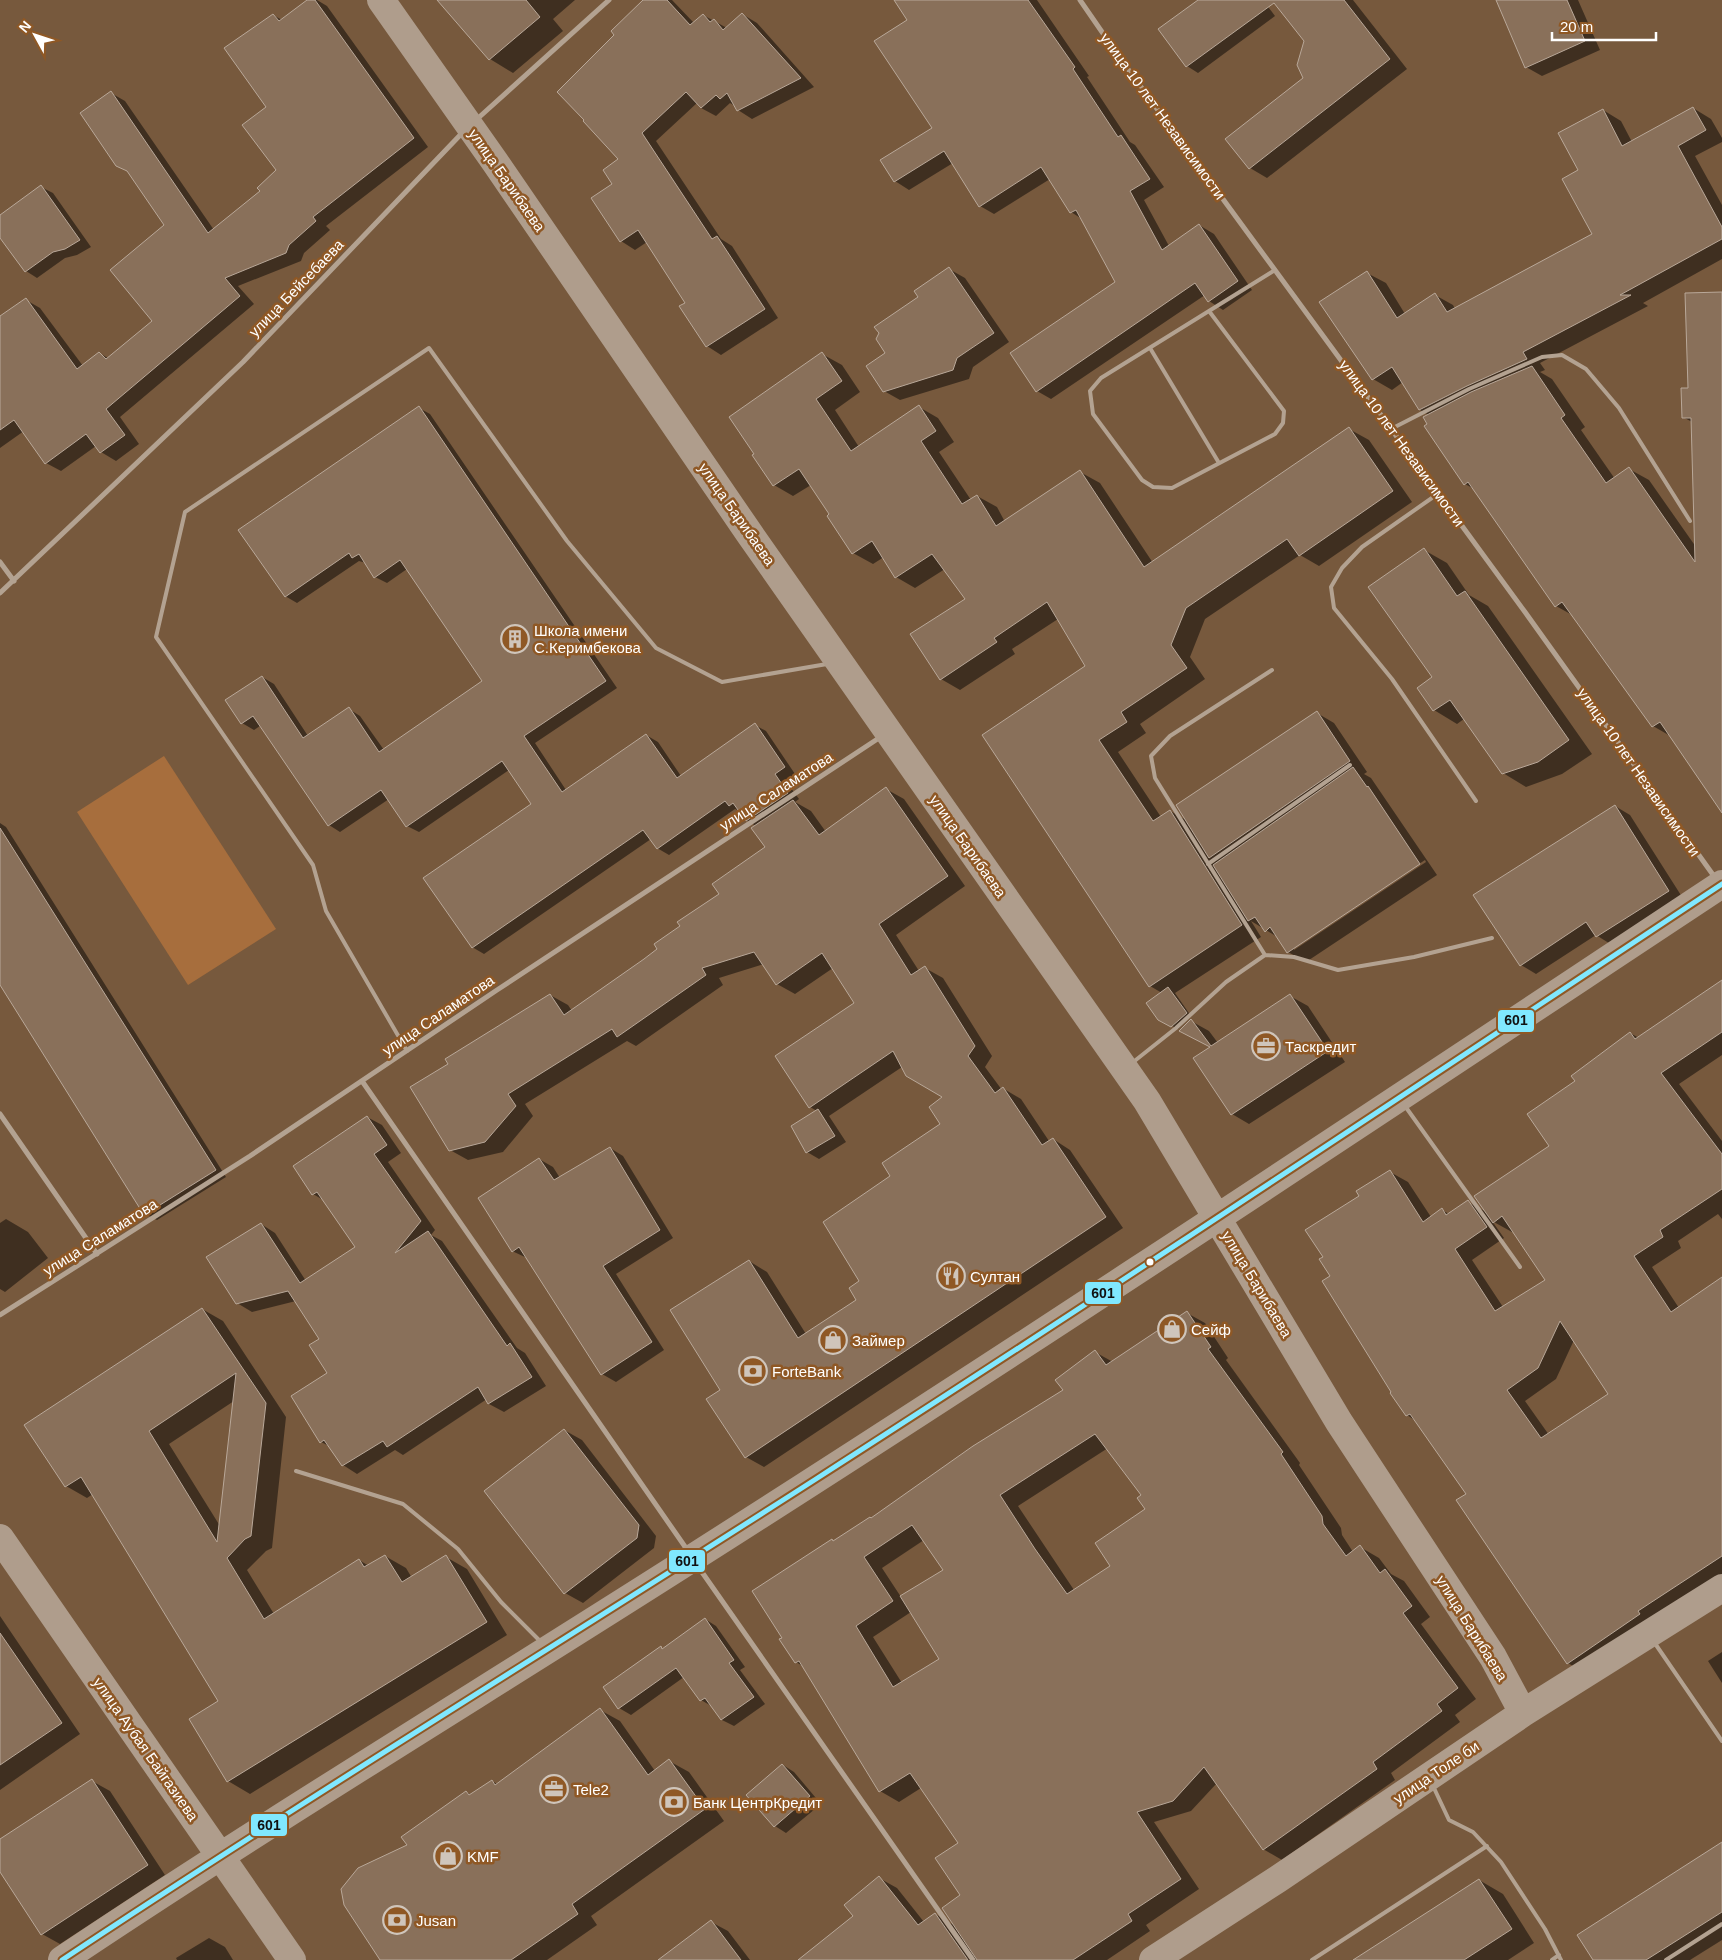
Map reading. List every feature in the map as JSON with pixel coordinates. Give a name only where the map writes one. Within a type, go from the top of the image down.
[{"type":"street","name":"улица Барибаева","points":[[381,0],[839,662],[1147,1101],[1339,1422],[1492,1657],[1523,1713]]},
{"type":"street","name":"улица Бейсебаева","points":[[0,593],[243,362],[469,126],[609,0]]},
{"type":"street","name":"улица 10 лет Независимости","points":[[1080,0],[1122,61],[1438,493],[1721,886]]},
{"type":"street","points":[[0,562],[14,581]]},
{"type":"street","name":"улица Саламатова","points":[[0,1315],[242,1162],[497,990],[888,732]]},
{"type":"street","points":[[62,1960],[172,1886],[692,1558],[1217,1219],[1721,886]]},
{"type":"street","points":[[362,1081],[972,1960]]},
{"type":"street","points":[[0,1114],[97,1254]]},
{"type":"street","name":"улица Аубая Байгазиева","points":[[0,1538],[292,1960]]},
{"type":"street","name":"улица Толе би","points":[[1153,1960],[1278,1879],[1523,1713],[1722,1588]]},
{"type":"lane","points":[[1209,311],[1284,411],[1283,423],[1275,434],[1172,488],[1153,487],[1142,480],[1093,414],[1090,391],[1101,378],[1275,270]]},
{"type":"lane","points":[[407,1051],[326,911],[313,865],[156,637],[185,512],[429,348],[567,542],[656,648],[722,682],[839,662]]},
{"type":"lane","points":[[1150,348],[1219,463]]},
{"type":"lane","points":[[1391,429],[1469,390],[1542,357],[1562,355],[1586,369],[1620,408],[1690,521]]},
{"type":"lane","points":[[1438,493],[1362,547],[1342,568],[1331,587],[1334,608],[1392,679],[1476,801]]},
{"type":"lane","points":[[1265,956],[1155,778],[1151,756],[1170,736],[1272,670]]},
{"type":"lane","points":[[1208,864],[1350,765]]},
{"type":"lane","points":[[1125,1069],[1176,1028],[1226,982],[1265,956],[1294,957],[1338,970],[1414,957],[1492,938]]},
{"type":"lane","points":[[1400,1098],[1520,1267]]},
{"type":"lane","points":[[296,1471],[403,1504],[458,1549],[500,1602],[548,1649]]},
{"type":"lane","points":[[1648,1634],[1722,1741]]},
{"type":"lane","points":[[1429,1776],[1449,1820],[1473,1832],[1487,1846],[1514,1881],[1545,1929],[1560,1958],[1552,1960]]},
{"type":"lane","points":[[1312,1960],[1487,1846]]},
{"type":"lane","points":[[1666,1960],[1722,1924]]},
{"type":"shaded area","points":[[164,756],[276,929],[188,985],[77,812]]},
{"type":"building","points":[[307,0],[315,0],[414,138],[313,217],[316,221],[289,245],[286,253],[225,278],[240,296],[106,409],[125,435],[100,453],[86,434],[45,464],[14,420],[0,430],[0,316],[26,298],[77,369],[99,352],[106,359],[152,321],[110,270],[164,225],[127,171],[116,166],[80,113],[111,91],[208,233],[260,191],[257,188],[276,170],[242,125],[266,107],[224,48],[273,14],[279,21]]},
{"type":"building","points":[[437,0],[526,0],[540,17],[489,60]]},
{"type":"building","points":[[643,0],[667,0],[690,25],[703,14],[710,22],[714,19],[723,30],[742,13],[801,78],[737,111],[727,93],[720,99],[716,95],[701,108],[686,92],[642,133],[712,239],[717,236],[765,309],[706,347],[679,306],[685,303],[638,230],[620,242],[591,198],[612,184],[603,170],[618,159],[557,92],[614,35],[611,31]]},
{"type":"building","points":[[894,0],[1028,0],[1075,67],[1073,69],[1118,137],[1121,135],[1150,179],[1130,191],[1162,250],[1199,224],[1238,281],[1208,302],[1195,283],[1036,392],[1010,353],[1115,282],[1076,210],[1070,213],[1041,167],[979,207],[944,151],[894,182],[880,160],[932,128],[874,41],[907,20]]},
{"type":"building","points":[[1198,0],[1344,0],[1390,59],[1249,169],[1225,139],[1303,78],[1297,65],[1304,41],[1274,3],[1186,67],[1158,29]]},
{"type":"building","points":[[1496,0],[1567,0],[1585,41],[1525,68]]},
{"type":"building","points":[[1693,107],[1706,130],[1678,146],[1722,227],[1722,239],[1620,295],[1631,295],[1523,352],[1527,359],[1419,410],[1392,367],[1372,380],[1319,302],[1367,271],[1397,318],[1435,293],[1447,312],[1592,234],[1562,179],[1578,170],[1558,133],[1603,109],[1622,146]]},
{"type":"building","points":[[41,185],[80,240],[65,249],[53,252],[25,272],[0,238],[0,215]]},
{"type":"building","points":[[949,267],[994,333],[957,358],[953,370],[883,392],[866,366],[885,353],[876,339],[879,333],[874,327],[918,297],[914,291]]},
{"type":"building","points":[[1722,292],[1722,813],[1660,722],[1652,727],[1562,602],[1555,607],[1468,482],[1464,485],[1424,426],[1427,424],[1423,417],[1471,392],[1532,366],[1565,415],[1561,418],[1606,483],[1629,467],[1695,562],[1691,418],[1682,418],[1681,388],[1688,388],[1685,293]]},
{"type":"building","points":[[822,352],[842,381],[816,399],[851,451],[919,405],[936,431],[921,441],[962,504],[977,495],[996,526],[1080,470],[1144,567],[1349,427],[1393,491],[1299,556],[1287,539],[1186,608],[1171,645],[1187,668],[1121,712],[1127,722],[1099,740],[1153,821],[1170,810],[1242,925],[1149,987],[982,735],[1085,666],[1047,602],[994,638],[997,642],[940,680],[910,634],[965,599],[932,554],[895,578],[872,541],[852,554],[827,516],[829,514],[799,469],[773,486],[729,417]]},
{"type":"building","name":"Школа имени С.Керимбекова","points":[[419,406],[606,681],[524,736],[562,792],[646,734],[677,778],[755,723],[785,767],[775,774],[788,793],[746,821],[733,803],[729,806],[725,801],[657,849],[643,830],[472,948],[423,878],[531,804],[502,761],[406,827],[381,790],[328,826],[253,716],[241,724],[225,700],[262,676],[303,738],[349,707],[379,752],[482,681],[400,560],[374,578],[359,554],[352,558],[349,553],[285,597],[238,530]]},
{"type":"building","points":[[1424,548],[1457,596],[1465,591],[1569,740],[1538,762],[1502,774],[1450,700],[1433,711],[1417,688],[1432,677],[1368,587]]},
{"type":"building","points":[[1317,711],[1350,761],[1209,858],[1176,805]]},
{"type":"building","points":[[1353,767],[1368,786],[1420,864],[1287,953],[1270,927],[1265,932],[1255,917],[1248,921],[1213,865]]},
{"type":"building","points":[[886,787],[948,876],[879,924],[911,975],[925,966],[975,1046],[968,1056],[995,1093],[1003,1087],[1042,1145],[1053,1138],[1106,1217],[745,1458],[706,1399],[720,1390],[670,1310],[749,1260],[798,1338],[856,1300],[849,1288],[859,1281],[823,1222],[890,1176],[882,1163],[940,1124],[929,1107],[942,1097],[906,1076],[893,1051],[809,1108],[775,1056],[854,1003],[822,953],[776,985],[754,952],[702,968],[706,975],[617,1037],[612,1029],[508,1094],[516,1106],[485,1142],[449,1151],[410,1087],[448,1064],[445,1059],[550,994],[564,1015],[644,959],[657,949],[654,944],[680,926],[677,922],[719,894],[712,884],[765,847],[751,828],[793,800],[819,835]]},
{"type":"building","points":[[1615,805],[1669,891],[1596,937],[1586,922],[1520,966],[1473,895]]},
{"type":"building","points":[[0,828],[216,1170],[144,1215],[0,985]]},
{"type":"building","points":[[1722,980],[1722,1032],[1661,1073],[1722,1154],[1722,1189],[1660,1230],[1663,1237],[1634,1256],[1671,1312],[1722,1277],[1722,1556],[1638,1611],[1640,1614],[1567,1664],[1456,1500],[1466,1494],[1410,1414],[1406,1416],[1390,1393],[1322,1281],[1330,1276],[1319,1259],[1323,1257],[1305,1230],[1359,1196],[1356,1191],[1390,1170],[1423,1222],[1442,1208],[1446,1215],[1468,1200],[1487,1227],[1455,1249],[1495,1311],[1545,1280],[1502,1216],[1493,1223],[1474,1196],[1549,1146],[1527,1114],[1575,1081],[1571,1076],[1630,1032],[1635,1039]],"holes":[[[1560,1321],[1608,1394],[1541,1438],[1507,1390],[1538,1368]]]},
{"type":"building","points":[[1168,987],[1187,1013],[1171,1027],[1158,1020],[1146,1003]]},
{"type":"building","points":[[1290,994],[1328,1051],[1231,1115],[1193,1058],[1210,1047],[1179,1031],[1191,1019],[1211,1046]]},
{"type":"building","points":[[818,1109],[835,1136],[806,1153],[791,1126]]},
{"type":"building","points":[[367,1116],[387,1145],[374,1154],[421,1221],[395,1253],[428,1231],[507,1346],[510,1343],[532,1377],[488,1404],[478,1387],[387,1447],[383,1441],[342,1466],[324,1440],[320,1443],[291,1396],[327,1373],[309,1345],[319,1339],[288,1291],[236,1304],[206,1257],[261,1223],[300,1283],[355,1247],[317,1192],[312,1195],[293,1166]]},
{"type":"building","points":[[610,1147],[660,1230],[603,1266],[652,1342],[601,1375],[519,1247],[512,1252],[478,1198],[539,1158],[554,1180]]},
{"type":"building","points":[[202,1308],[266,1403],[251,1536],[245,1539],[227,1558],[264,1619],[359,1559],[364,1567],[385,1555],[402,1582],[446,1555],[487,1622],[227,1782],[189,1719],[218,1701],[81,1477],[65,1487],[24,1425]],"holes":[[[236,1373],[217,1542],[149,1431]]]},
{"type":"building","points":[[1187,1311],[1211,1347],[1208,1349],[1283,1452],[1281,1454],[1322,1516],[1323,1524],[1346,1556],[1360,1545],[1380,1573],[1385,1569],[1412,1606],[1403,1613],[1458,1688],[1437,1704],[1442,1711],[1373,1762],[1377,1769],[1263,1850],[1204,1767],[1173,1801],[1137,1812],[1181,1879],[1128,1914],[1132,1921],[1073,1960],[977,1960],[942,1908],[960,1895],[935,1858],[958,1843],[910,1773],[879,1792],[799,1661],[795,1663],[779,1639],[782,1638],[752,1591],[832,1539],[833,1541],[871,1518],[973,1446],[1063,1390],[1055,1380],[1095,1350],[1106,1365]],"holes":[[[1095,1434],[1141,1495],[1137,1498],[1145,1509],[1095,1543],[1110,1566],[1067,1594],[1000,1495]],[[912,1525],[943,1570],[900,1596],[939,1659],[893,1687],[856,1626],[893,1601],[864,1557]]]},
{"type":"building","points":[[564,1429],[639,1525],[637,1538],[564,1594],[484,1491]]},
{"type":"building","points":[[705,1618],[734,1660],[729,1663],[754,1697],[721,1720],[705,1698],[700,1701],[676,1668],[618,1709],[603,1687],[661,1646],[662,1649]]},
{"type":"building","points":[[0,1633],[62,1723],[0,1765]]},
{"type":"building","points":[[600,1708],[648,1775],[669,1759],[705,1809],[572,1904],[578,1914],[511,1960],[380,1960],[344,1905],[341,1889],[358,1868],[407,1845],[401,1837],[466,1791],[469,1795],[492,1780],[495,1785]]},
{"type":"building","points":[[782,1764],[810,1796],[774,1827],[746,1795]]},
{"type":"building","points":[[92,1779],[148,1865],[41,1935],[0,1872],[0,1839]]},
{"type":"building","points":[[1722,1842],[1722,1912],[1646,1960],[1593,1960],[1577,1935]]},
{"type":"building","points":[[879,1876],[918,1925],[935,1913],[968,1960],[798,1960],[853,1916],[844,1905]]},
{"type":"building","points":[[1479,1879],[1512,1929],[1464,1960],[1353,1960]]},
{"type":"building","points":[[711,1920],[741,1960],[658,1960]]},
{"type":"transit line","name":"601","points":[[62,1960],[344,1778],[930,1406],[1722,884]]},
{"type":"place","name":"Школа имени С.Керимбекова","points":[[515,639]]},
{"type":"place","name":"Таскредит","points":[[1266,1046]]},
{"type":"place","name":"Султан","points":[[951,1276]]},
{"type":"place","name":"Сейф","points":[[1172,1329]]},
{"type":"place","name":"Займер","points":[[833,1340]]},
{"type":"place","name":"ForteBank","points":[[753,1371]]},
{"type":"place","name":"Tele2","points":[[554,1789]]},
{"type":"place","name":"Банк ЦентрКредит","points":[[674,1802]]},
{"type":"place","name":"KMF","points":[[448,1856]]},
{"type":"place","name":"Jusan","points":[[397,1920]]}]
